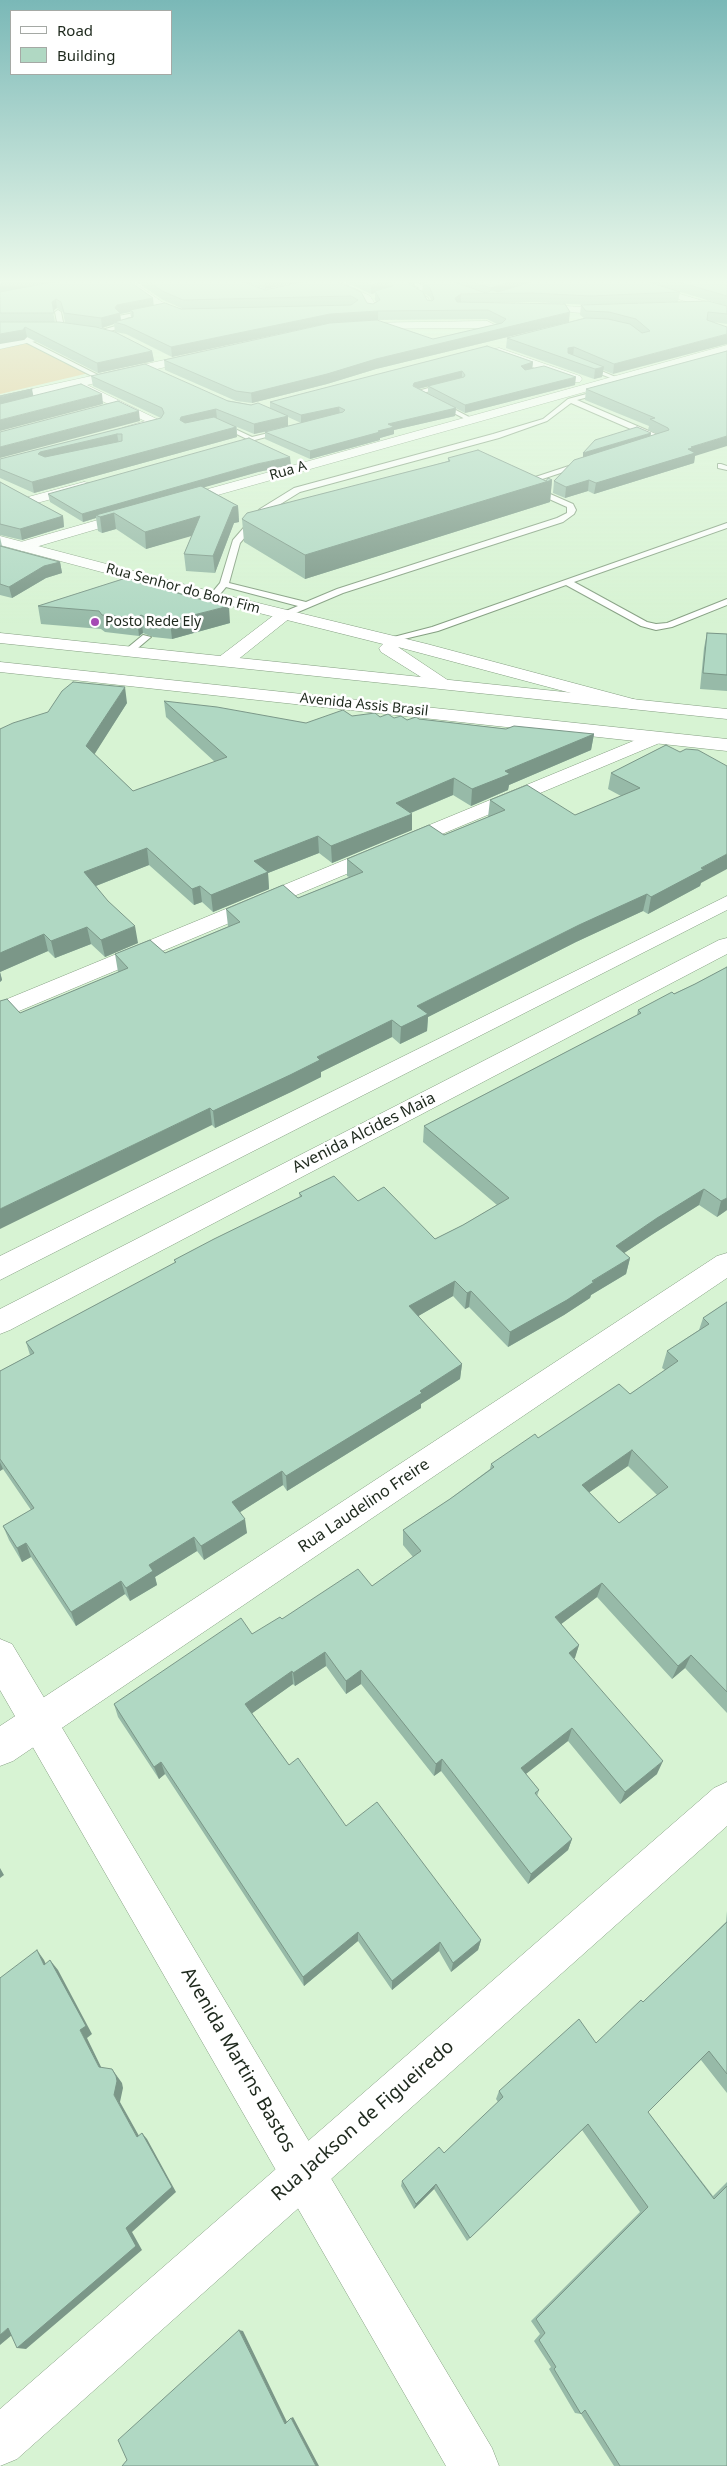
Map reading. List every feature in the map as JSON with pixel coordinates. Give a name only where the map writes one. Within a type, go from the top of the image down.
[{"type":"street","points":[[0,400],[24,396]]},
{"type":"street","points":[[103,396],[157,422],[118,434]]},
{"type":"street","name":"Rua A","points":[[166,505],[548,396]]},
{"type":"street","points":[[102,410],[121,405]]},
{"type":"street","points":[[232,444],[250,439],[275,450]]},
{"type":"street","points":[[291,458],[308,466]]},
{"type":"street","points":[[33,500],[100,481]]},
{"type":"street","points":[[17,492],[49,510]]},
{"type":"street","points":[[22,546],[147,510]]},
{"type":"street","points":[[65,519],[80,529]]},
{"type":"street","name":"Rua Senhor do Bom Fim","points":[[0,540],[213,597],[421,648],[631,704]]},
{"type":"street","points":[[225,661],[284,615]]},
{"type":"street","name":"Rua Senhor do Bom Fim","points":[[367,635],[470,702],[536,723]]},
{"type":"street","name":"Avenida Assis Brasil","points":[[0,638],[727,714]]},
{"type":"street","name":"Avenida Assis Brasil","points":[[0,667],[87,680],[536,723],[727,745]]},
{"type":"street","points":[[0,1011],[655,738]]},
{"type":"street","points":[[0,1269],[727,902]]},
{"type":"street","name":"Avenida Alcides Maia","points":[[0,1322],[727,945]]},
{"type":"street","name":"Rua Laudelino Freire","points":[[0,1748],[727,1264]]},
{"type":"street","name":"Avenida Martins Bastos","points":[[0,1656],[474,2466]]},
{"type":"street","name":"Rua Jackson de Figueiredo","points":[[0,2442],[727,1801]]},
{"type":"lane","points":[[425,396],[469,419]]},
{"type":"lane","points":[[190,611],[213,597],[224,584],[236,542],[263,511],[297,490],[449,449],[545,420],[570,400],[584,396]]},
{"type":"lane","points":[[570,400],[662,440],[643,446]]},
{"type":"lane","points":[[212,422],[250,439],[292,429]]},
{"type":"lane","points":[[449,449],[458,453]]},
{"type":"lane","points":[[521,482],[596,460]]},
{"type":"lane","points":[[284,615],[340,591],[560,520],[570,514],[572,510],[570,506],[512,478]]},
{"type":"lane","points":[[387,640],[435,628],[569,583],[727,525]]},
{"type":"lane","points":[[569,583],[644,624],[656,627],[669,625],[727,602]]},
{"type":"lane","points":[[224,584],[306,605]]},
{"type":"lane","points":[[421,648],[435,628]]},
{"type":"lane","points":[[129,651],[146,636]]},
{"type":"building","points":[[32,396],[94,396],[0,420],[0,404]]},
{"type":"building","points":[[136,396],[217,396],[228,401],[251,405],[258,403],[288,416],[254,424],[216,409],[181,417],[180,420],[185,423],[214,417],[236,427],[32,482],[0,469],[0,459],[161,418],[164,413],[162,408]],"holes":[[[117,434],[122,434],[122,441],[45,457],[38,454]]]},
{"type":"building","points":[[293,396],[433,396],[456,408],[388,424],[394,427],[310,451],[265,432],[345,410],[339,407],[301,415],[270,402]]},
{"type":"building","points":[[448,396],[500,396],[465,405]]},
{"type":"building","points":[[603,396],[727,396],[727,436],[688,449],[695,453],[596,483],[589,480],[566,487],[554,481],[574,460],[669,430],[650,419],[655,418]]},
{"type":"building","points":[[118,401],[139,411],[0,447],[0,432]]},
{"type":"building","points":[[637,427],[651,433],[583,453],[595,440]]},
{"type":"building","points":[[249,438],[290,457],[257,464],[82,514],[48,494]]},
{"type":"building","points":[[478,450],[546,481],[548,478],[552,480],[305,555],[242,519],[247,513],[450,461],[448,458]]},
{"type":"building","points":[[0,482],[63,516],[20,529],[0,524]]},
{"type":"building","points":[[201,486],[238,506],[233,507],[213,556],[184,554],[200,516],[145,532],[114,513],[100,517],[96,515]]},
{"type":"building","points":[[0,546],[60,562],[44,566],[9,587],[0,584]]},
{"type":"building","points":[[126,578],[229,606],[170,621],[151,620],[141,615],[137,618],[102,615],[99,611],[38,606]]},
{"type":"building","points":[[707,633],[727,634],[727,675],[703,673]]},
{"type":"building","points":[[73,682],[125,687],[86,746],[133,791],[227,757],[164,701],[217,707],[306,723],[343,710],[352,716],[375,713],[380,717],[388,714],[394,718],[401,716],[407,720],[416,717],[419,719],[506,729],[514,726],[594,734],[505,771],[510,774],[472,789],[454,778],[396,803],[412,814],[331,846],[318,836],[254,861],[268,872],[211,895],[200,886],[192,889],[147,848],[84,872],[108,901],[135,926],[101,940],[87,927],[51,941],[44,934],[0,953],[0,729],[48,712],[62,691]]},
{"type":"building","points":[[666,745],[680,752],[686,749],[698,750],[727,766],[727,854],[701,868],[704,869],[651,897],[647,894],[579,925],[417,1006],[428,1014],[401,1027],[392,1020],[317,1057],[320,1060],[290,1075],[213,1111],[210,1108],[0,1209],[0,1001],[7,999],[20,1013],[128,968],[115,954],[150,940],[165,953],[240,922],[226,909],[283,885],[298,898],[363,872],[347,859],[429,825],[444,835],[505,810],[490,800],[527,785],[575,815],[640,788],[611,773]]},
{"type":"building","points":[[727,967],[727,1198],[721,1201],[704,1189],[657,1218],[616,1246],[630,1258],[592,1281],[594,1282],[567,1300],[510,1332],[471,1291],[467,1293],[455,1281],[409,1306],[462,1364],[420,1391],[422,1393],[286,1476],[282,1471],[232,1502],[245,1519],[201,1546],[194,1537],[149,1565],[153,1571],[126,1588],[121,1581],[71,1612],[26,1543],[17,1548],[3,1526],[34,1508],[0,1459],[0,1371],[34,1353],[26,1342],[176,1262],[174,1260],[302,1196],[299,1193],[334,1176],[358,1201],[384,1187],[435,1239],[463,1225],[509,1198],[424,1126],[641,1013],[638,1010],[672,992],[674,994]]},
{"type":"building","points":[[727,1302],[727,1692],[691,1655],[678,1666],[602,1583],[555,1617],[579,1645],[569,1653],[663,1761],[625,1792],[572,1728],[521,1768],[539,1790],[535,1793],[572,1839],[531,1874],[442,1759],[436,1764],[361,1670],[346,1681],[325,1652],[293,1673],[292,1671],[245,1704],[289,1765],[298,1758],[346,1826],[377,1802],[481,1940],[453,1963],[440,1942],[392,1981],[358,1932],[303,1977],[161,1762],[154,1767],[114,1704],[241,1618],[252,1634],[280,1617],[282,1619],[358,1569],[372,1586],[421,1551],[403,1530],[494,1467],[491,1464],[535,1434],[538,1438],[619,1384],[630,1394],[678,1361],[667,1351],[709,1324],[703,1318]],"holes":[[[632,1450],[668,1487],[619,1523],[582,1485]]]},
{"type":"building","points":[[727,1922],[727,2074],[709,2051],[648,2112],[714,2199],[727,2186],[727,2466],[620,2466],[585,2410],[581,2414],[554,2369],[556,2367],[539,2340],[545,2333],[536,2319],[648,2207],[588,2124],[470,2238],[436,2184],[416,2204],[402,2181],[439,2147],[444,2153],[503,2097],[499,2091],[579,2019],[596,2043],[641,2000],[643,2002]]},
{"type":"building","points":[[37,1950],[44,1965],[50,1960],[86,2026],[80,2030],[99,2067],[112,2069],[116,2076],[117,2081],[114,2095],[137,2137],[142,2133],[172,2187],[126,2228],[136,2246],[17,2348],[8,2328],[0,2335],[0,1978]]},
{"type":"building","points":[[239,2330],[285,2424],[291,2418],[316,2466],[122,2466],[127,2460],[118,2440]]},
{"type":"place","name":"Posto Rede Ely","points":[[95,622]]}]
